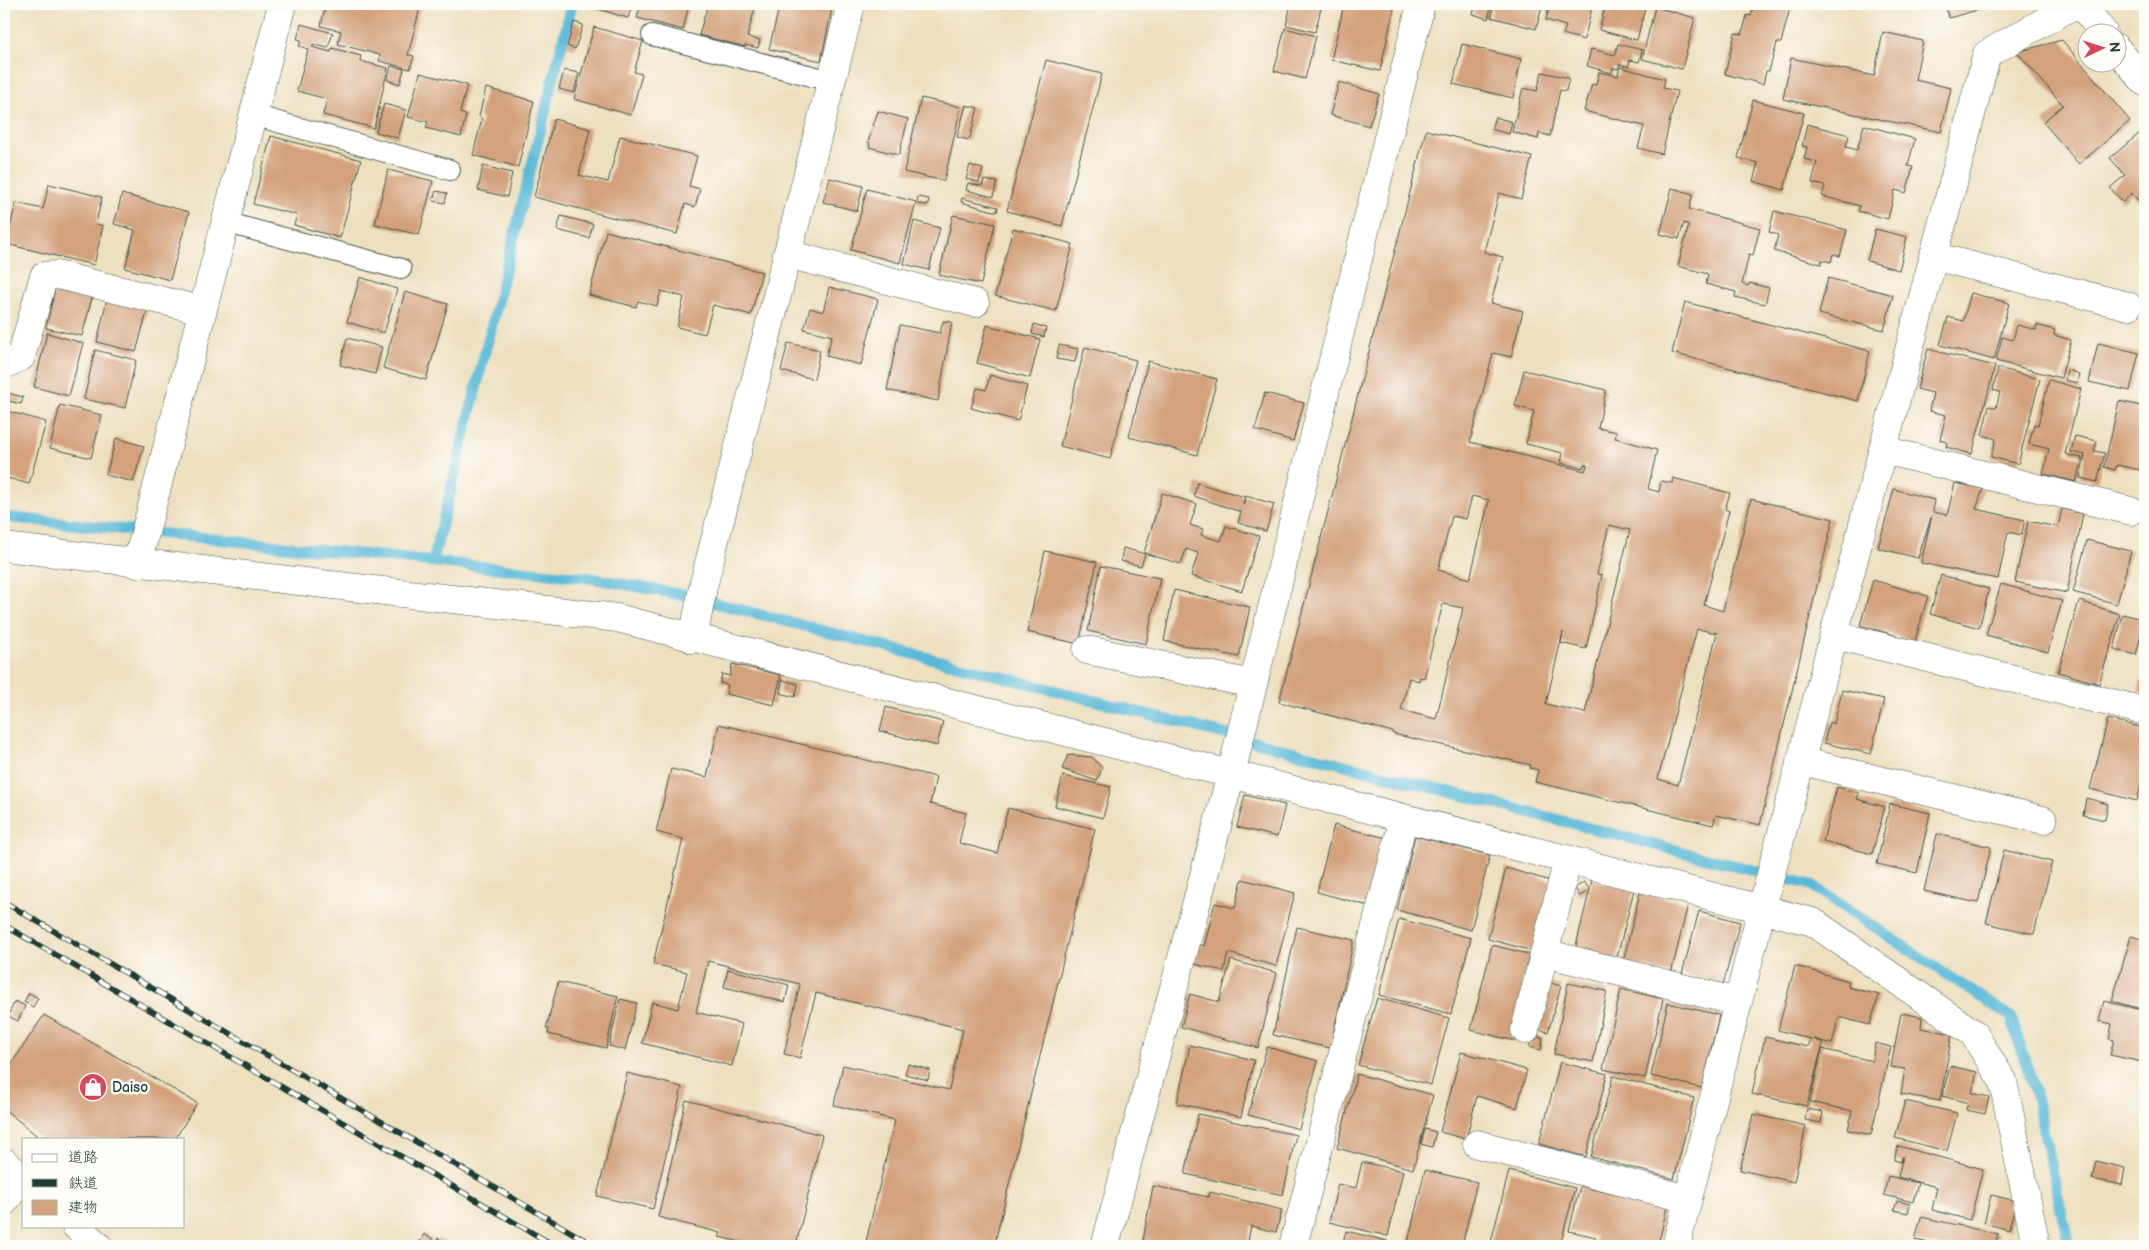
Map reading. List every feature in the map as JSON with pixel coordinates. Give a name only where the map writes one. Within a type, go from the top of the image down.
[{"type":"street","points":[[138,558],[282,4]]},
{"type":"street","points":[[695,628],[851,4]]},
{"type":"street","points":[[1105,1246],[1244,721],[1421,4]]},
{"type":"street","points":[[1676,1246],[1764,899],[1987,54],[2075,4]]},
{"type":"street","points":[[2081,4],[2095,22]]},
{"type":"street","points":[[2126,60],[2145,82]]},
{"type":"street","points":[[787,254],[975,303]]},
{"type":"street","points":[[1934,256],[2128,306]]},
{"type":"street","points":[[4,365],[21,357],[44,276],[57,275],[201,310]]},
{"type":"street","points":[[1883,450],[2131,512]]},
{"type":"street","points":[[4,548],[138,558],[695,628],[1233,762],[1404,818],[1568,859],[1764,899],[1813,922],[1973,1033],[2003,1082],[2036,1246]]},
{"type":"street","points":[[1834,635],[2145,711]]},
{"type":"street","points":[[1087,650],[1253,684]]},
{"type":"street","points":[[1801,761],[2043,820]]},
{"type":"street","points":[[1293,1246],[1404,818]]},
{"type":"street","points":[[1525,1030],[1568,859]]},
{"type":"street","points":[[1545,953],[1738,1002]]},
{"type":"street","points":[[1477,1144],[1688,1199]]},
{"type":"street","points":[[4,1202],[16,1174]]},
{"type":"street","points":[[78,1228],[98,1246]]},
{"type":"lane","points":[[652,35],[831,81]]},
{"type":"lane","points":[[253,115],[450,170]]},
{"type":"lane","points":[[224,222],[401,269]]},
{"type":"building","points":[[326,4],[421,4],[408,55],[414,56],[410,69],[379,61],[380,55],[338,44],[341,31],[321,26]]},
{"type":"building","points":[[581,4],[632,4],[628,18]]},
{"type":"building","points":[[641,4],[689,4],[683,30],[637,18]]},
{"type":"building","points":[[708,4],[756,4],[747,37],[760,40],[758,48],[745,45],[745,47],[699,35]]},
{"type":"building","points":[[780,4],[833,4],[821,61],[769,49]]},
{"type":"building","points":[[1291,4],[1322,4],[1315,32],[1286,25]]},
{"type":"building","points":[[1344,4],[1395,4],[1380,71],[1331,60]]},
{"type":"building","points":[[1476,4],[1491,7],[1488,19],[1473,14]]},
{"type":"building","points":[[1494,4],[1543,4],[1536,29],[1491,17]]},
{"type":"building","points":[[1550,4],[1593,4],[1584,40],[1563,34],[1566,26],[1546,20]]},
{"type":"building","points":[[1606,4],[1613,6],[1613,4],[1646,4],[1637,40],[1599,30]]},
{"type":"building","points":[[1754,4],[1791,4],[1781,43],[1777,43],[1763,84],[1725,74],[1735,33],[1742,34],[1747,15],[1751,16]]},
{"type":"building","points":[[1933,4],[1998,4],[1949,18],[1945,5],[1935,8]]},
{"type":"building","points":[[1655,7],[1695,18],[1682,69],[1642,59]]},
{"type":"building","points":[[574,22],[583,25],[575,49],[567,46]]},
{"type":"building","points":[[301,24],[333,33],[328,48],[313,44],[312,47],[331,52],[332,48],[361,56],[360,61],[388,68],[374,128],[323,115],[327,99],[297,91],[308,49],[299,46],[301,40],[297,39]]},
{"type":"building","points":[[594,27],[643,41],[634,72],[642,74],[631,115],[574,99]]},
{"type":"building","points":[[1285,28],[1316,36],[1305,79],[1274,71]]},
{"type":"building","points":[[1883,32],[1923,41],[1915,80],[1951,88],[1941,132],[1783,99],[1791,58],[1874,76]]},
{"type":"building","points":[[2062,40],[2076,57],[2076,72],[2089,72],[2130,121],[2079,164],[2043,122],[2063,105],[2017,52]]},
{"type":"building","points":[[1462,44],[1521,59],[1513,98],[1453,84]]},
{"type":"building","points":[[1618,44],[1642,50],[1639,62],[1630,60],[1628,67],[1620,64],[1618,69],[1613,68],[1612,73],[1587,66],[1591,49],[1615,55]]},
{"type":"building","points":[[1046,60],[1102,74],[1062,226],[1007,211]]},
{"type":"building","points":[[391,66],[404,69],[400,84],[387,80]]},
{"type":"building","points":[[1620,67],[1665,79],[1663,88],[1677,91],[1662,154],[1638,148],[1644,126],[1584,111],[1592,84],[1596,85],[1599,72],[1618,76]]},
{"type":"building","points":[[564,70],[579,73],[574,93],[559,89]]},
{"type":"building","points":[[1542,72],[1569,78],[1566,91],[1560,90],[1550,136],[1539,133],[1538,139],[1512,132],[1523,88],[1537,91]]},
{"type":"building","points":[[420,73],[467,85],[460,113],[466,115],[461,137],[426,128],[428,122],[408,117]]},
{"type":"building","points":[[1339,82],[1379,94],[1369,126],[1330,115]]},
{"type":"building","points":[[486,88],[534,101],[518,167],[473,155],[482,119],[479,116]]},
{"type":"building","points":[[921,98],[961,107],[944,181],[904,172]]},
{"type":"building","points":[[1753,100],[1804,113],[1784,190],[1753,181],[1758,163],[1738,158]]},
{"type":"building","points":[[384,104],[406,110],[398,138],[376,132]]},
{"type":"building","points":[[966,105],[978,108],[969,140],[957,137]]},
{"type":"building","points":[[878,111],[908,119],[899,155],[869,147],[870,143],[868,142]]},
{"type":"building","points":[[1495,117],[1512,122],[1509,134],[1491,129]]},
{"type":"building","points":[[554,119],[590,129],[579,175],[608,182],[620,136],[697,156],[689,186],[700,189],[695,207],[685,204],[677,234],[534,197]]},
{"type":"building","points":[[1807,124],[1849,135],[1846,147],[1857,150],[1864,125],[1915,139],[1908,166],[1913,167],[1906,193],[1895,190],[1888,219],[1858,211],[1860,206],[1822,196],[1825,186],[1812,183],[1817,162],[1804,159],[1807,147],[1802,146]]},
{"type":"building","points":[[1426,130],[1532,157],[1521,199],[1499,193],[1484,252],[1503,257],[1491,303],[1523,311],[1511,357],[1493,353],[1470,442],[1585,471],[1587,465],[1584,464],[1583,468],[1561,463],[1563,453],[1526,444],[1534,411],[1515,406],[1524,370],[1606,390],[1598,428],[1617,432],[1615,438],[1657,450],[1648,489],[1659,492],[1661,481],[1672,483],[1673,478],[1730,493],[1725,509],[1729,511],[1704,605],[1723,611],[1751,499],[1833,519],[1760,825],[1716,815],[1713,825],[1535,782],[1538,770],[1530,768],[1531,765],[1393,734],[1393,732],[1279,702]],"holes":[[[1472,496],[1489,500],[1470,579],[1438,570],[1452,516],[1466,519]],[[1609,525],[1630,530],[1585,713],[1546,704],[1563,632],[1561,643],[1586,649],[1602,575],[1597,574]],[[1443,604],[1463,608],[1436,719],[1401,710],[1409,678],[1419,681],[1420,677],[1424,678]],[[1697,629],[1717,633],[1678,785],[1658,779]]]},
{"type":"building","points":[[2141,132],[2145,137],[2145,209],[2132,193],[2123,202],[2110,188],[2125,175],[2110,158]]},
{"type":"building","points":[[271,136],[361,160],[340,238],[294,225],[297,215],[253,204]]},
{"type":"building","points":[[970,165],[983,169],[979,182],[966,179]]},
{"type":"building","points":[[483,166],[512,173],[507,197],[478,190]]},
{"type":"building","points":[[388,170],[433,181],[419,235],[375,224]]},
{"type":"building","points":[[830,178],[863,186],[857,211],[823,202]]},
{"type":"building","points":[[984,180],[997,182],[993,197],[966,190],[968,183],[982,186]]},
{"type":"building","points":[[49,184],[102,197],[96,224],[103,226],[94,265],[6,244],[16,203],[43,209]]},
{"type":"building","points":[[1672,188],[1693,194],[1689,209],[1760,228],[1753,255],[1749,254],[1742,284],[1748,286],[1749,283],[1769,288],[1765,304],[1735,297],[1736,292],[1706,284],[1708,274],[1678,266],[1689,225],[1684,223],[1679,239],[1660,234]]},
{"type":"building","points":[[867,189],[916,202],[900,263],[851,250]]},
{"type":"building","points":[[436,191],[447,193],[445,203],[433,201]]},
{"type":"building","points":[[122,194],[189,212],[170,280],[125,268],[135,230],[114,224]]},
{"type":"building","points":[[918,197],[929,199],[928,205],[917,204]]},
{"type":"building","points":[[962,198],[998,207],[997,212],[961,202]]},
{"type":"building","points":[[1774,211],[1847,230],[1840,256],[1833,254],[1831,262],[1822,260],[1821,264],[1774,251],[1778,235],[1769,232]]},
{"type":"building","points":[[953,215],[995,224],[981,284],[939,275]]},
{"type":"building","points":[[561,216],[593,224],[589,238],[557,230]]},
{"type":"building","points":[[914,221],[940,228],[929,270],[904,264]]},
{"type":"building","points":[[1013,228],[1073,244],[1056,311],[995,296]]},
{"type":"building","points":[[1875,229],[1907,237],[1899,270],[1867,261]]},
{"type":"building","points":[[606,231],[762,272],[751,315],[713,305],[705,334],[677,327],[684,297],[661,291],[657,306],[638,301],[636,307],[589,295]]},
{"type":"building","points":[[360,277],[397,289],[384,333],[347,322]]},
{"type":"building","points":[[1828,278],[1893,295],[1884,330],[1819,314]]},
{"type":"building","points":[[56,285],[93,294],[82,336],[46,328]]},
{"type":"building","points":[[829,287],[878,299],[861,365],[826,356],[832,336],[804,329],[810,308],[823,312]]},
{"type":"building","points":[[405,292],[448,304],[426,380],[383,368]]},
{"type":"building","points":[[1971,293],[2009,303],[1994,360],[1940,345],[1948,317],[1963,321]]},
{"type":"building","points":[[108,295],[149,305],[136,352],[97,342]]},
{"type":"building","points":[[1685,302],[1870,351],[1858,401],[1672,353]]},
{"type":"building","points":[[943,321],[952,322],[938,401],[887,390],[900,325],[940,333]]},
{"type":"building","points":[[1034,324],[1046,328],[1044,337],[1032,334]]},
{"type":"building","points":[[987,325],[1040,339],[1030,378],[977,363]]},
{"type":"building","points":[[2017,325],[2036,330],[2036,325],[2055,330],[2054,335],[2071,340],[2061,378],[1996,361],[2002,337],[2013,340]]},
{"type":"building","points":[[47,333],[83,343],[69,396],[34,387]]},
{"type":"building","points":[[347,338],[382,347],[375,374],[340,365]]},
{"type":"building","points":[[788,343],[820,350],[814,379],[781,371]]},
{"type":"building","points":[[2098,343],[2139,353],[2130,391],[2089,382]]},
{"type":"building","points":[[1059,345],[1078,349],[1075,362],[1056,359]]},
{"type":"building","points":[[1085,347],[1136,360],[1110,459],[1060,446]]},
{"type":"building","points":[[1928,349],[1995,366],[1972,454],[1946,447],[1947,442],[1940,440],[1946,415],[1929,411],[1933,393],[1917,389]]},
{"type":"building","points":[[95,350],[136,360],[125,408],[84,399]]},
{"type":"building","points":[[1148,361],[1217,379],[1197,455],[1129,437]]},
{"type":"building","points":[[1998,368],[2040,379],[2018,464],[1991,457],[1996,439],[1982,435],[1989,406],[1996,408],[2000,392],[1993,390]]},
{"type":"building","points":[[2067,370],[2079,374],[2077,383],[2065,380]]},
{"type":"building","points":[[990,375],[1027,386],[1018,421],[971,408],[977,388],[986,390]]},
{"type":"building","points":[[2049,380],[2081,389],[2065,454],[2082,458],[2076,482],[2043,474],[2049,449],[2029,444],[2034,424],[2038,425]]},
{"type":"building","points":[[4,392],[23,397],[21,404],[4,400]]},
{"type":"building","points":[[1265,393],[1304,403],[1293,441],[1255,430]]},
{"type":"building","points":[[2119,401],[2145,407],[2145,471],[2117,465],[2115,470],[2104,467]]},
{"type":"building","points":[[60,405],[102,415],[91,458],[50,448]]},
{"type":"building","points":[[4,410],[46,422],[29,484],[4,477]]},
{"type":"building","points":[[2075,436],[2097,441],[2094,451],[2105,453],[2097,482],[2080,478],[2085,455],[2071,452]]},
{"type":"building","points":[[116,438],[144,446],[133,482],[106,475]]},
{"type":"building","points":[[1197,483],[1245,497],[1243,505],[1246,496],[1274,504],[1266,531],[1238,523],[1241,512],[1194,496]]},
{"type":"building","points":[[1955,483],[1983,489],[1976,509],[2025,520],[2021,535],[2008,532],[1998,579],[1921,563],[1932,515],[1918,558],[1878,548],[1894,489],[1934,500],[1933,512],[1947,515]]},
{"type":"building","points":[[1162,493],[1197,504],[1190,525],[1203,529],[1201,535],[1221,541],[1226,526],[1259,536],[1242,591],[1191,576],[1198,553],[1186,549],[1181,564],[1144,553]]},
{"type":"building","points":[[2062,509],[2083,514],[2067,593],[2015,582],[2028,521],[2058,527]]},
{"type":"building","points":[[2087,540],[2131,551],[2117,604],[2073,592]]},
{"type":"building","points":[[1123,548],[1145,554],[1141,566],[1121,561]]},
{"type":"building","points":[[1045,551],[1097,562],[1079,644],[1027,632]]},
{"type":"building","points":[[1101,566],[1160,578],[1146,644],[1088,631]]},
{"type":"building","points":[[1941,575],[1989,589],[1979,628],[1930,614]]},
{"type":"building","points":[[1873,580],[1928,596],[1915,641],[1860,625]]},
{"type":"building","points":[[2001,584],[2062,601],[2048,652],[1986,635]]},
{"type":"building","points":[[1174,590],[1250,607],[1239,657],[1164,641]]},
{"type":"building","points":[[2079,601],[2120,614],[2099,684],[2058,672]]},
{"type":"building","points":[[2123,614],[2145,620],[2136,655],[2114,649]]},
{"type":"building","points":[[732,664],[781,675],[774,705],[726,694],[728,685],[720,683],[722,674],[730,676]]},
{"type":"building","points":[[2145,664],[2145,693],[2138,691]]},
{"type":"building","points":[[782,680],[798,684],[795,697],[780,693]]},
{"type":"building","points":[[1842,690],[1884,699],[1871,754],[1824,743],[1829,722],[1834,724]]},
{"type":"building","points":[[886,707],[943,722],[937,746],[880,731]]},
{"type":"building","points":[[2108,719],[2145,728],[2145,769],[2137,801],[2090,789]]},
{"type":"building","points":[[719,724],[936,777],[930,804],[966,813],[959,843],[997,853],[1008,808],[1095,829],[994,1246],[865,1246],[895,1120],[834,1105],[843,1065],[949,1090],[963,1029],[816,993],[800,1058],[784,1054],[800,984],[708,961],[696,1012],[742,1024],[732,1066],[642,1043],[652,1002],[678,1009],[687,972],[653,964],[683,839],[656,832],[671,769],[707,777]]},
{"type":"building","points":[[1068,755],[1092,757],[1102,768],[1097,781],[1062,769]]},
{"type":"building","points":[[1063,776],[1111,787],[1103,818],[1055,806]]},
{"type":"building","points":[[1837,787],[1859,793],[1857,799],[1885,807],[1872,854],[1823,841]]},
{"type":"building","points":[[1245,795],[1285,805],[1277,837],[1237,827]]},
{"type":"building","points":[[2086,798],[2108,804],[2105,820],[2083,815]]},
{"type":"building","points":[[1890,804],[1930,813],[1917,873],[1877,864]]},
{"type":"building","points":[[1334,825],[1387,838],[1369,906],[1317,892]]},
{"type":"building","points":[[1937,834],[1991,847],[1978,903],[1924,891]]},
{"type":"building","points":[[1415,836],[1490,855],[1471,930],[1397,910]]},
{"type":"building","points":[[2004,850],[2052,862],[2034,934],[1986,923]]},
{"type":"building","points":[[1506,868],[1551,881],[1533,951],[1488,939]]},
{"type":"building","points":[[1242,879],[1295,893],[1276,966],[1228,953],[1224,971],[1194,964],[1199,944],[1204,946],[1215,903],[1235,908]]},
{"type":"building","points":[[1592,880],[1634,890],[1616,961],[1575,950]]},
{"type":"building","points":[[1584,882],[1590,890],[1580,896],[1575,888]]},
{"type":"building","points":[[1640,892],[1688,904],[1671,974],[1623,962]]},
{"type":"building","points":[[1699,911],[1740,922],[1723,985],[1682,974]]},
{"type":"building","points":[[1399,919],[1471,938],[1451,1014],[1379,995]]},
{"type":"building","points":[[1297,927],[1354,940],[1330,1048],[1273,1035]]},
{"type":"building","points":[[2131,936],[2145,940],[2145,1010],[2112,1001]]},
{"type":"building","points":[[1492,945],[1536,956],[1515,1041],[1471,1030]]},
{"type":"building","points":[[1231,960],[1277,973],[1258,1048],[1181,1027],[1190,994],[1219,1002]]},
{"type":"building","points":[[1795,966],[1849,981],[1848,987],[1879,995],[1870,1025],[1839,1017],[1832,1044],[1814,1039],[1823,1043],[1807,1106],[1752,1094],[1765,1037],[1808,1047],[1811,1039],[1778,1030]]},
{"type":"building","points":[[728,969],[789,985],[785,1002],[724,987]]},
{"type":"building","points":[[558,982],[618,996],[606,1048],[548,1034],[549,1029],[546,1029]]},
{"type":"building","points":[[1547,982],[1561,986],[1548,1032],[1535,1028]]},
{"type":"building","points":[[1568,983],[1607,991],[1593,1062],[1554,1054]]},
{"type":"building","points":[[1621,989],[1663,999],[1645,1078],[1603,1069]]},
{"type":"building","points":[[29,993],[38,998],[33,1007],[24,1002]]},
{"type":"building","points":[[1377,998],[1449,1018],[1431,1085],[1358,1065]]},
{"type":"building","points":[[620,999],[637,1003],[625,1050],[609,1046]]},
{"type":"building","points":[[15,1001],[25,1006],[18,1021],[8,1016]]},
{"type":"building","points":[[2104,1001],[2145,1011],[2145,1051],[2142,1062],[2110,1055],[2114,1040],[2109,1039],[2112,1024],[2099,1021]]},
{"type":"building","points":[[1668,1003],[1719,1015],[1702,1088],[1651,1076]]},
{"type":"building","points":[[1901,1013],[1922,1017],[1921,1028],[1952,1034],[1940,1101],[1901,1094],[1905,1069],[1891,1067]]},
{"type":"building","points":[[44,1015],[197,1103],[176,1138],[40,1138],[4,1109],[4,1075]]},
{"type":"building","points":[[1532,1035],[1543,1038],[1541,1050],[1529,1047]]},
{"type":"building","points":[[1875,1043],[1891,1047],[1871,1135],[1848,1130],[1852,1111],[1810,1102],[1822,1049],[1872,1061]]},
{"type":"building","points":[[1190,1045],[1254,1060],[1241,1117],[1177,1103]]},
{"type":"building","points":[[1267,1047],[1318,1061],[1299,1129],[1248,1115]]},
{"type":"building","points":[[1461,1052],[1527,1070],[1517,1108],[1477,1096],[1466,1139],[1440,1132]]},
{"type":"building","points":[[1560,1062],[1607,1074],[1586,1157],[1539,1144]]},
{"type":"building","points":[[908,1064],[930,1070],[928,1080],[905,1074]]},
{"type":"building","points":[[1950,1066],[1977,1072],[1972,1093],[1989,1097],[1985,1114],[1966,1110],[1968,1103],[1942,1096]]},
{"type":"building","points":[[627,1073],[682,1087],[653,1209],[597,1196]]},
{"type":"building","points":[[1357,1074],[1433,1095],[1413,1169],[1337,1148]]},
{"type":"building","points":[[1613,1076],[1694,1098],[1674,1179],[1591,1157]]},
{"type":"building","points":[[686,1100],[822,1135],[796,1246],[758,1246],[719,1237],[721,1233],[658,1217]]},
{"type":"building","points":[[1905,1101],[1957,1113],[1947,1151],[1895,1138]]},
{"type":"building","points":[[1807,1109],[1823,1112],[1821,1123],[1805,1120]]},
{"type":"building","points":[[1198,1114],[1296,1135],[1283,1195],[1185,1174]]},
{"type":"building","points":[[1753,1114],[1806,1126],[1794,1182],[1740,1170]]},
{"type":"building","points":[[1425,1129],[1436,1132],[1432,1147],[1421,1144]]},
{"type":"building","points":[[1898,1146],[1983,1169],[1970,1220],[1932,1210],[1937,1187],[1898,1177],[1903,1156],[1901,1162],[1894,1160]]},
{"type":"building","points":[[2096,1161],[2125,1168],[2122,1185],[2092,1179]]},
{"type":"building","points":[[1362,1162],[1403,1171],[1388,1236],[1329,1222],[1338,1184],[1356,1188]]},
{"type":"building","points":[[1425,1170],[1477,1182],[1462,1246],[1427,1246],[1408,1242]]},
{"type":"building","points":[[1509,1171],[1575,1188],[1560,1246],[1490,1246]]},
{"type":"building","points":[[1888,1176],[1918,1183],[1913,1202],[1884,1195]]},
{"type":"building","points":[[1153,1186],[1209,1197],[1210,1192],[1282,1210],[1276,1232],[1251,1226],[1247,1246],[1142,1246]]},
{"type":"building","points":[[1580,1186],[1667,1207],[1658,1246],[1594,1246],[1596,1237],[1569,1231]]},
{"type":"building","points":[[1991,1195],[2016,1201],[2009,1230],[1984,1223]]},
{"type":"building","points":[[1897,1201],[1910,1204],[1908,1213],[1894,1210]]},
{"type":"building","points":[[1921,1217],[1998,1234],[1995,1246],[1942,1246],[1915,1240]]},
{"type":"building","points":[[1346,1231],[1387,1241],[1385,1246],[1342,1246]]},
{"type":"building","points":[[424,1234],[433,1239],[429,1246],[420,1241]]},
{"type":"building","points":[[438,1238],[455,1246],[434,1246]]},
{"type":"waterway","points":[[433,561],[572,4]]},
{"type":"waterway","points":[[4,517],[590,578],[688,596],[1811,885],[2011,1017],[2035,1092],[2069,1246]]},
{"type":"railway","points":[[4,902],[595,1246]]},
{"type":"railway","points":[[4,925],[555,1246]]},
{"type":"place","name":"Daiso","points":[[93,1087]]}]
